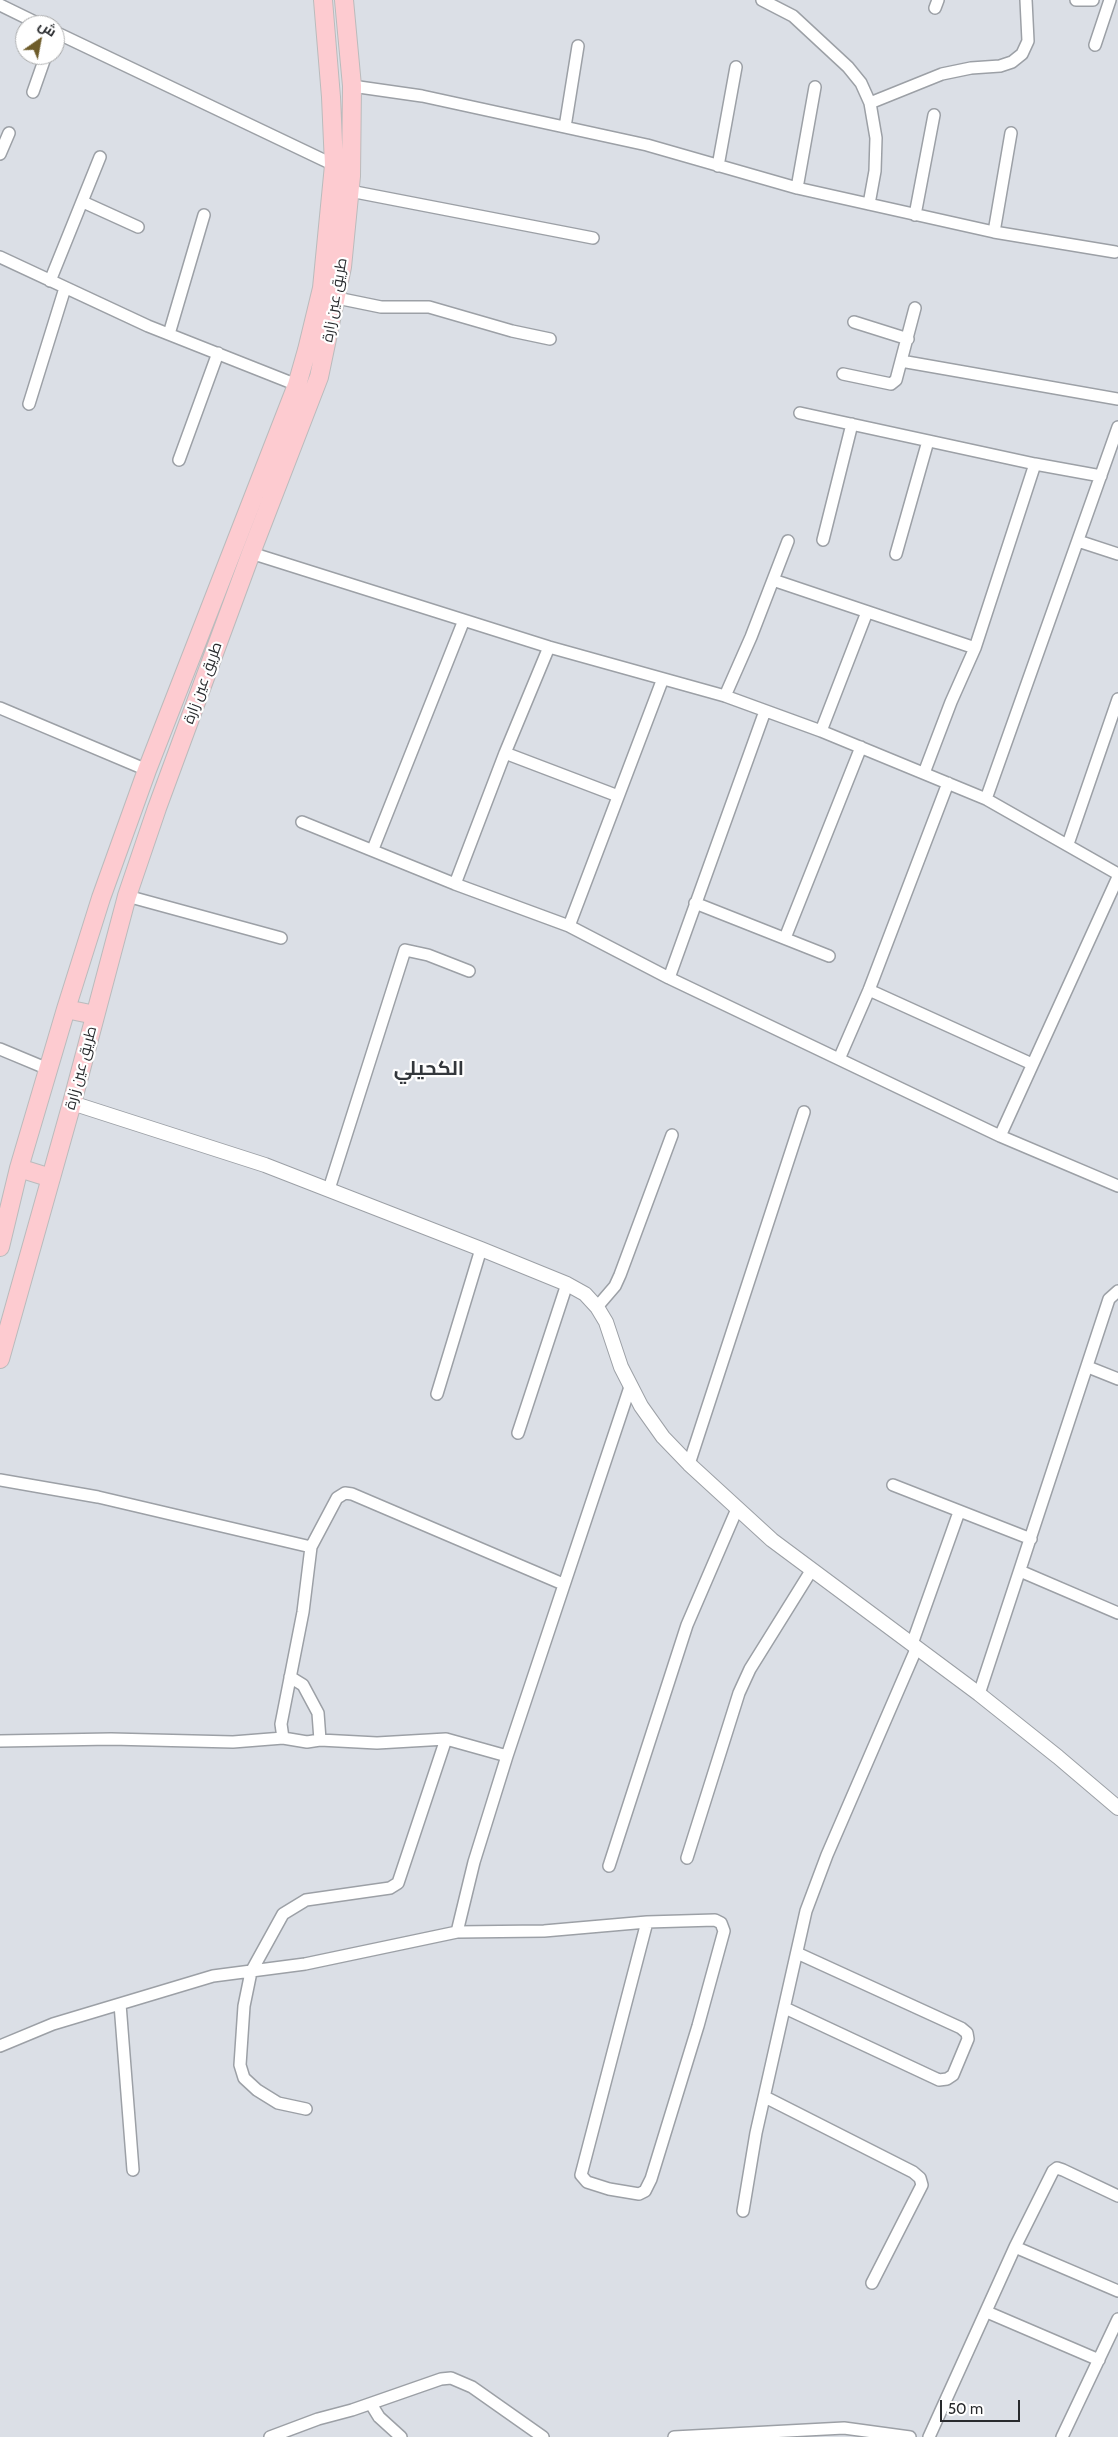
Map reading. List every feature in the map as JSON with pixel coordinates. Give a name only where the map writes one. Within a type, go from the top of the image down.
[{"type":"main road","name":"طريق عين زارة","points":[[0,1248],[19,1168],[101,898],[147,770],[297,385],[322,288],[334,165],[331,97],[323,0]]},
{"type":"main road","name":"طريق عين زارة","points":[[0,1359],[72,1103],[127,896],[156,808],[319,377],[337,298],[350,191],[353,129],[352,86],[344,0]]},
{"type":"main road","points":[[66,1009],[95,1015]]},
{"type":"main road","points":[[19,1168],[51,1178]]},
{"type":"street","points":[[762,0],[793,16],[848,66],[861,83],[870,103],[876,155],[869,204]]},
{"type":"street","points":[[870,103],[942,74],[971,68],[1000,66],[1012,62],[1022,54],[1028,41],[1026,0]]},
{"type":"street","points":[[1076,0],[1093,0]]},
{"type":"street","points":[[1095,45],[1110,0]]},
{"type":"street","points":[[0,5],[20,15]]},
{"type":"street","points":[[65,37],[334,165]]},
{"type":"street","points":[[565,128],[578,46]]},
{"type":"street","points":[[33,92],[42,65]]},
{"type":"street","points":[[718,166],[736,67]]},
{"type":"street","points":[[352,86],[422,96],[647,145],[796,188],[994,232],[1115,252]]},
{"type":"street","points":[[796,188],[815,87]]},
{"type":"street","points":[[916,215],[934,116]]},
{"type":"street","points":[[0,154],[9,133]]},
{"type":"street","points":[[994,232],[1011,133]]},
{"type":"street","points":[[50,281],[100,158]]},
{"type":"street","points":[[350,191],[593,238]]},
{"type":"street","points":[[83,202],[138,227]]},
{"type":"street","points":[[169,334],[204,215]]},
{"type":"street","points":[[0,257],[169,334],[297,385]]},
{"type":"street","points":[[29,404],[66,288]]},
{"type":"street","points":[[337,298],[381,307],[429,307],[550,340]]},
{"type":"street","points":[[843,374],[891,384],[896,380],[915,308]]},
{"type":"street","points":[[854,322],[908,338]]},
{"type":"street","points":[[179,460],[218,353]]},
{"type":"street","points":[[901,361],[1118,399]]},
{"type":"street","points":[[800,413],[1035,464],[1101,476]]},
{"type":"street","points":[[823,540],[852,424]]},
{"type":"street","points":[[986,798],[1118,427]]},
{"type":"street","points":[[896,554],[928,441]]},
{"type":"street","points":[[924,773],[951,702],[975,648],[1035,464]]},
{"type":"street","points":[[725,696],[751,637],[788,541]]},
{"type":"street","points":[[1078,541],[1118,554]]},
{"type":"street","points":[[251,553],[549,647],[662,681],[725,696],[821,731],[986,798],[1068,844],[1118,876],[1000,1136]]},
{"type":"street","points":[[773,580],[975,648]]},
{"type":"street","points":[[821,731],[867,612]]},
{"type":"street","points":[[373,849],[464,620]]},
{"type":"street","points":[[455,884],[549,647]]},
{"type":"street","points":[[569,926],[662,681]]},
{"type":"street","points":[[1068,844],[1118,699]]},
{"type":"street","points":[[0,708],[147,770]]},
{"type":"street","points":[[669,978],[765,711]]},
{"type":"street","points":[[785,938],[861,747]]},
{"type":"street","points":[[505,754],[618,796]]},
{"type":"street","points":[[839,1059],[868,990],[948,783]]},
{"type":"street","points":[[302,822],[373,849],[455,884],[569,926],[669,978],[1000,1136],[1118,1186]]},
{"type":"street","points":[[127,896],[282,938]]},
{"type":"street","points":[[695,903],[830,956]]},
{"type":"street","points":[[330,1189],[405,950],[410,949],[469,971]]},
{"type":"street","points":[[868,990],[1032,1064]]},
{"type":"street","points":[[0,1050],[48,1069]]},
{"type":"street","points":[[72,1103],[232,1154],[330,1189],[567,1284],[585,1294],[597,1306],[606,1322],[630,1387],[663,1437],[689,1464],[737,1509],[811,1571],[915,1645],[979,1694],[1118,1808]]},
{"type":"street","points":[[689,1464],[804,1112]]},
{"type":"street","points":[[597,1306],[615,1286],[620,1275],[672,1135]]},
{"type":"street","points":[[437,1394],[481,1249]]},
{"type":"street","points":[[518,1433],[567,1284]]},
{"type":"street","points":[[979,1694],[1109,1299],[1118,1291]]},
{"type":"street","points":[[1088,1367],[1118,1379]]},
{"type":"street","points":[[457,1932],[474,1862],[507,1756],[630,1387]]},
{"type":"street","points":[[0,1480],[106,1498],[311,1547]]},
{"type":"street","points":[[893,1485],[1031,1539]]},
{"type":"street","points":[[283,1738],[281,1724],[302,1612],[311,1547],[337,1498],[345,1493],[352,1494],[563,1584]]},
{"type":"street","points":[[609,1866],[687,1625],[737,1509]]},
{"type":"street","points":[[743,2211],[764,2097],[806,1911],[815,1883],[915,1645],[959,1512]]},
{"type":"street","points":[[687,1858],[739,1693],[750,1670],[811,1571]]},
{"type":"street","points":[[1020,1572],[1118,1613]]},
{"type":"street","points":[[290,1677],[302,1685],[318,1713],[320,1740]]},
{"type":"street","points":[[0,1741],[111,1739],[233,1742],[283,1738],[306,1742],[320,1740],[377,1743],[446,1739],[507,1756]]},
{"type":"street","points":[[306,2109],[278,2103],[256,2090],[244,2078],[240,2064],[244,2006],[250,1972],[283,1914],[306,1900],[390,1888],[398,1883],[446,1739]]},
{"type":"street","points":[[0,2046],[52,2024],[213,1976],[305,1964],[457,1932],[544,1931],[647,1922],[716,1920],[721,1923],[724,1931],[698,2026],[651,2178],[645,2191],[639,2194],[608,2189],[588,2182],[581,2175],[647,1922]]},
{"type":"street","points":[[785,2008],[939,2080],[947,2079],[952,2075],[968,2039],[967,2033],[961,2028],[797,1953]]},
{"type":"street","points":[[120,2004],[133,2170]]},
{"type":"street","points":[[764,2097],[904,2167],[920,2178],[922,2185],[872,2283]]},
{"type":"street","points":[[929,2437],[1015,2247],[1053,2171],[1057,2168],[1118,2196]]},
{"type":"street","points":[[1015,2247],[1118,2290]]},
{"type":"street","points":[[987,2312],[1099,2360]]},
{"type":"street","points":[[1062,2437],[1118,2319]]},
{"type":"street","points":[[270,2437],[441,2379],[451,2378],[472,2387],[543,2437]]},
{"type":"street","points":[[371,2404],[379,2417],[401,2437]]},
{"type":"street","points":[[674,2437],[801,2433],[844,2428],[910,2437]]},
{"type":"district","name":"الكحيلي","points":[[429,1069]]}]
